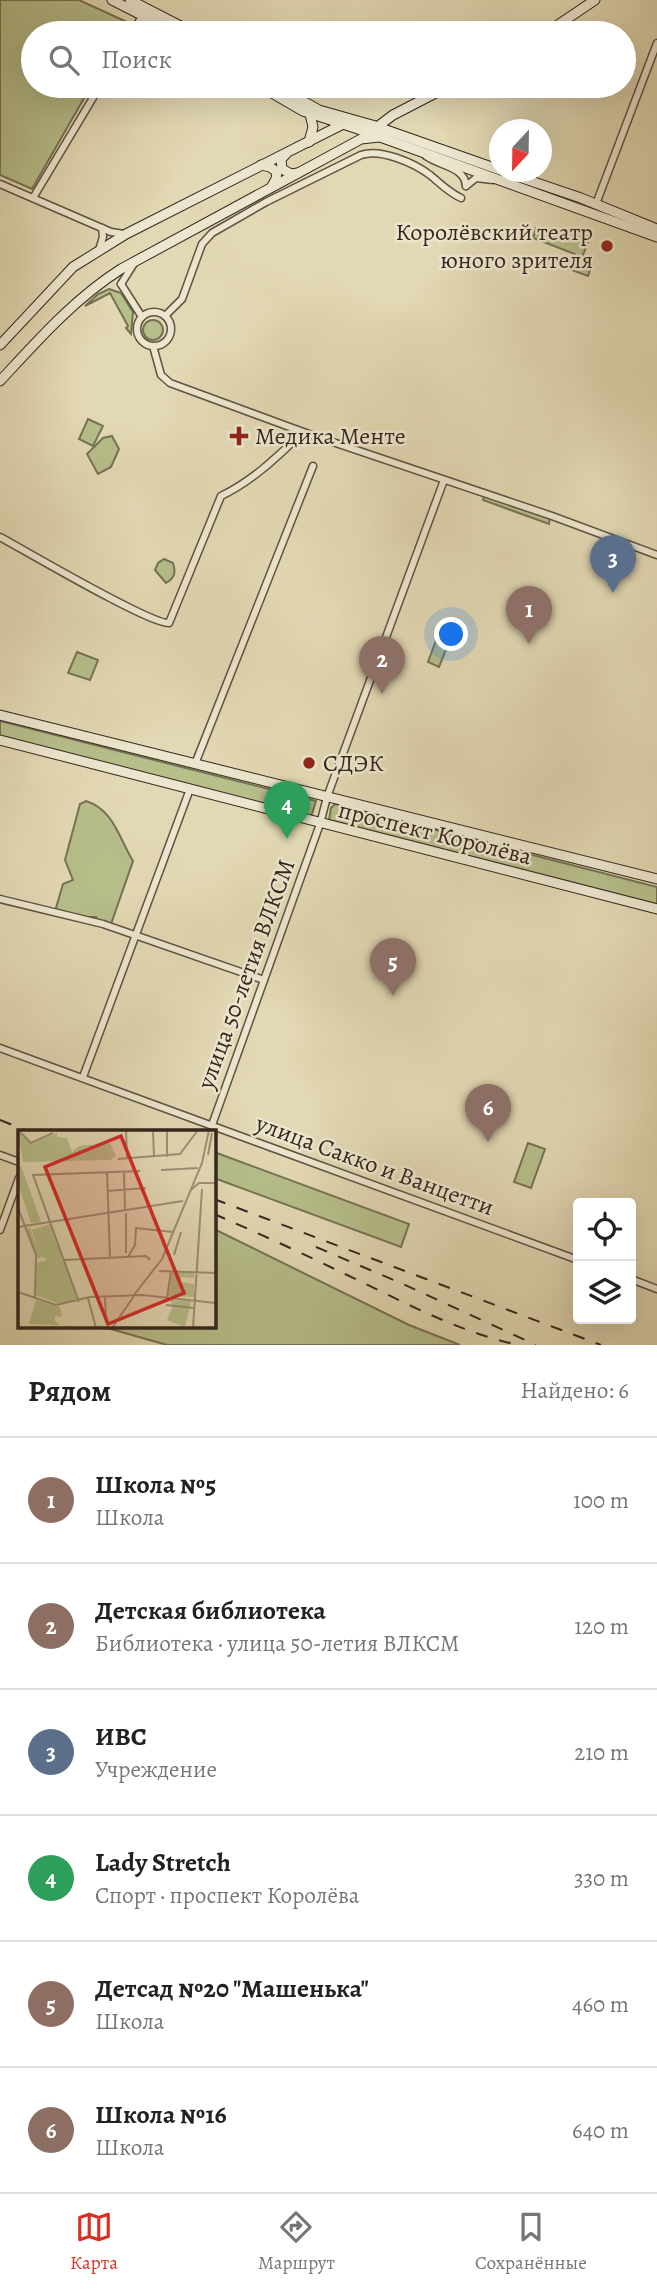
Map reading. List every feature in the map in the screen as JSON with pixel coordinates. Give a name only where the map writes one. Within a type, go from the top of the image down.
[{"type":"main road","points":[[112,0],[155,21]]},
{"type":"main road","points":[[130,0],[171,21]]},
{"type":"main road","points":[[564,21],[595,0]]},
{"type":"main road","points":[[281,98],[310,114],[347,122],[489,167]]},
{"type":"main road","points":[[297,98],[347,122],[359,134]]},
{"type":"main road","points":[[378,132],[393,116],[427,98]]},
{"type":"main road","points":[[309,142],[313,127],[310,114]]},
{"type":"main road","points":[[0,345],[73,268],[99,250],[347,122]]},
{"type":"main road","points":[[0,381],[60,317],[101,282],[298,173],[359,134],[378,132],[421,152],[489,172]]},
{"type":"main road","points":[[287,152],[281,159],[282,169],[291,174],[298,173]]},
{"type":"main road","points":[[261,165],[277,172],[271,187]]},
{"type":"main road","points":[[521,182],[657,229]]},
{"type":"main road","points":[[594,208],[657,237]]},
{"type":"main road","name":"проспект Королёва","points":[[0,715],[657,879]]},
{"type":"main road","name":"проспект Королёва","points":[[0,740],[657,909]]},
{"type":"street","points":[[140,21],[144,15]]},
{"type":"street","points":[[594,208],[657,43]]},
{"type":"street","points":[[33,198],[93,98]]},
{"type":"street","points":[[421,152],[436,163],[460,172],[465,177],[466,186],[476,178],[489,177]]},
{"type":"street","points":[[165,316],[182,299],[202,244],[212,233],[265,202],[361,155],[378,153],[417,168],[428,174],[446,191],[461,198]]},
{"type":"street","points":[[0,184],[102,228],[126,234]]},
{"type":"street","points":[[99,250],[103,237],[102,228]]},
{"type":"street","points":[[121,284],[135,261]]},
{"type":"street","points":[[101,282],[121,284]]},
{"type":"street","points":[[121,284],[142,317]]},
{"type":"street","points":[[156,312],[165,316],[170,334],[165,341],[153,346],[142,341],[138,335],[138,322],[142,317],[156,312]]},
{"type":"street","points":[[153,346],[161,375],[170,383],[306,433],[602,533],[657,555]]},
{"type":"street","points":[[0,537],[162,624],[169,623],[221,496],[252,478],[300,435],[306,433]]},
{"type":"street","points":[[195,764],[313,466]]},
{"type":"street","name":"улица 50-летия ВЛКСМ","points":[[212,1125],[320,824],[327,797],[444,480]]},
{"type":"street","points":[[83,1077],[190,789]]},
{"type":"street","points":[[0,899],[103,924],[264,980]]},
{"type":"street","name":"улица Сакко и Ванцетти","points":[[0,1048],[573,1258]]},
{"type":"street","points":[[0,1155],[18,1162]]},
{"type":"street","points":[[0,1230],[18,1181]]},
{"type":"street","points":[[636,1281],[657,1289]]},
{"type":"green space","points":[[0,0],[79,0],[125,21],[21,21],[21,98],[84,98],[32,189],[0,175]]},
{"type":"green space","points":[[536,228],[570,241],[574,231],[590,237],[579,265],[590,270],[588,276],[569,269],[575,254],[533,238]]},
{"type":"green space","points":[[109,289],[121,293],[133,312],[131,334],[110,293],[85,306],[98,294]]},
{"type":"green space","points":[[153,320],[160,323],[163,330],[160,337],[153,340],[146,337],[143,330],[146,323]]},
{"type":"green space","points":[[88,419],[103,426],[93,446],[79,439]]},
{"type":"green space","points":[[112,436],[119,449],[111,467],[98,474],[87,454],[103,438]]},
{"type":"green space","points":[[485,495],[550,517],[549,524],[483,500]]},
{"type":"green space","points":[[164,559],[173,563],[174,569],[173,577],[166,583],[155,570],[158,563]]},
{"type":"green space","points":[[438,635],[450,640],[439,667],[428,662]]},
{"type":"green space","points":[[77,652],[98,660],[90,680],[68,673]]},
{"type":"green space","points":[[0,721],[316,801],[311,817],[0,738]]},
{"type":"green space","points":[[86,801],[95,805],[109,818],[133,861],[111,924],[101,924],[96,917],[61,917],[56,908],[63,884],[73,880],[65,860],[80,804]]},
{"type":"green space","points":[[335,804],[657,887],[657,904],[329,820],[331,808]]},
{"type":"green space","points":[[528,1143],[545,1149],[531,1188],[514,1182]]},
{"type":"green space","points":[[215,1152],[409,1224],[401,1247],[215,1178]]},
{"type":"green space","points":[[215,1229],[409,1325],[460,1345],[167,1345],[107,1328],[215,1328]]},
{"type":"railway","points":[[0,1120],[25,1130]]},
{"type":"railway","points":[[215,1199],[601,1345]]},
{"type":"railway","points":[[215,1214],[430,1314],[473,1332],[518,1345]]},
{"type":"railway","points":[[316,1247],[536,1345]]},
{"type":"place","name":"Королёвский театр юного зрителя","points":[[607,246]]},
{"type":"place","name":"Медика Менте","points":[[239,436]]},
{"type":"place","name":"ИВС","points":[[613,593]]},
{"type":"place","name":"Школа №5","points":[[529,644]]},
{"type":"place","name":"Детская библиотека","points":[[382,694]]},
{"type":"place","name":"СДЭК","points":[[309,763]]},
{"type":"place","name":"Lady Stretch","points":[[287,839]]},
{"type":"place","name":"Детсад №20 \"Машенька\"","points":[[393,996]]},
{"type":"place","name":"Школа №16","points":[[488,1142]]}]
